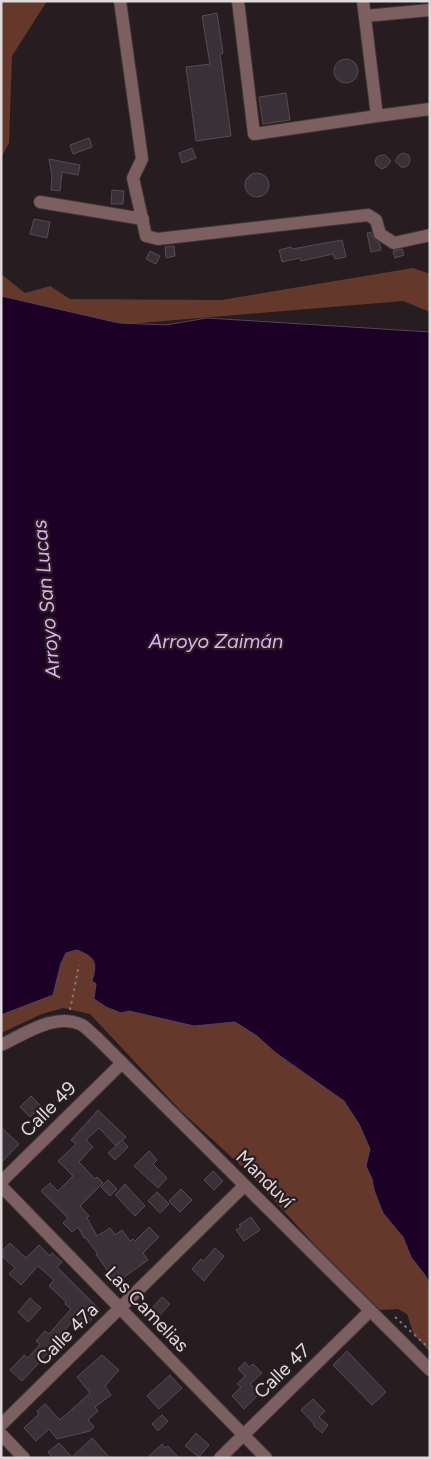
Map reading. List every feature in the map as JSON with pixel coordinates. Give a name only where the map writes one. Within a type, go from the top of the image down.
[{"type":"street","points":[[120,1],[142,159],[133,178],[146,236],[158,239],[368,215],[376,220],[380,234],[394,243],[430,235]]},
{"type":"street","points":[[238,1],[254,134],[430,110]]},
{"type":"street","points":[[363,1],[377,116]]},
{"type":"street","points":[[365,16],[430,10]]},
{"type":"street","points":[[40,202],[142,219]]},
{"type":"street","points":[[1,1045],[50,1022],[69,1017]]},
{"type":"street","name":"Manduví","points":[[69,1017],[97,1038],[430,1370]]},
{"type":"street","name":"Calle 49","points":[[1,1182],[122,1063]]},
{"type":"street","name":"Las Camelias","points":[[1,1186],[266,1458]]},
{"type":"street","name":"Calle 47a","points":[[1,1425],[244,1186]]},
{"type":"street","name":"Calle 47","points":[[220,1458],[370,1311]]},
{"type":"street","points":[[1,1434],[24,1458]]},
{"type":"path","points":[[69,1017],[79,965]]},
{"type":"shaded area","points":[[1,1],[47,1],[12,56],[9,143],[1,158]]},
{"type":"shaded area","points":[[413,268],[430,274],[430,312],[403,301],[44,331],[1,305],[1,274],[25,293],[50,286],[70,299],[221,300]]},
{"type":"shaded area","points":[[77,950],[88,955],[94,961],[95,969],[92,981],[96,984],[94,999],[121,1013],[129,1011],[194,1026],[235,1022],[257,1036],[276,1053],[344,1101],[359,1124],[370,1149],[366,1166],[383,1213],[403,1237],[411,1257],[430,1284],[430,1352],[414,1335],[407,1314],[398,1309],[380,1310],[314,1244],[249,1173],[181,1111],[90,1014],[63,1008],[42,1014],[1,1033],[1,1015],[53,995],[61,963],[66,953]]},
{"type":"water","name":"Arroyo Zaimán","points":[[1,296],[119,323],[166,325],[207,318],[430,332],[430,1284],[411,1257],[403,1237],[383,1213],[366,1166],[370,1149],[359,1124],[344,1101],[276,1053],[257,1036],[235,1022],[194,1026],[129,1011],[121,1013],[106,1007],[94,999],[96,984],[92,981],[95,969],[94,961],[88,955],[77,950],[66,953],[61,963],[53,995],[1,1015]]},
{"type":"building","points":[[217,13],[223,53],[220,54],[231,136],[196,141],[186,67],[210,64],[202,16]]},
{"type":"building","points":[[346,59],[355,62],[358,71],[355,80],[346,83],[337,80],[334,71],[337,62]]},
{"type":"building","points":[[286,93],[290,120],[263,124],[259,97]]},
{"type":"building","points":[[89,138],[92,147],[73,154],[70,145]]},
{"type":"building","points":[[192,148],[196,158],[182,163],[179,153]]},
{"type":"building","points":[[403,153],[409,155],[409,164],[406,167],[401,167],[395,161]]},
{"type":"building","points":[[381,155],[385,155],[391,161],[382,169],[376,165],[375,161]]},
{"type":"building","points":[[49,159],[80,165],[78,175],[62,172],[60,191],[51,190],[52,175]]},
{"type":"building","points":[[257,173],[266,176],[269,185],[266,194],[257,197],[248,194],[245,185],[248,176]]},
{"type":"building","points":[[112,190],[124,191],[123,204],[111,204]]},
{"type":"building","points":[[34,219],[50,222],[47,238],[30,234]]},
{"type":"building","points":[[371,232],[375,240],[380,244],[381,250],[371,252],[367,233]]},
{"type":"building","points":[[342,240],[346,257],[335,259],[333,254],[301,261],[300,258],[282,262],[279,250]]},
{"type":"building","points":[[174,246],[175,256],[166,258],[165,247]]},
{"type":"building","points":[[402,249],[404,255],[395,258],[393,251]]},
{"type":"building","points":[[150,251],[160,256],[156,264],[146,259]]},
{"type":"building","points":[[31,1096],[41,1106],[30,1117],[20,1107]]},
{"type":"building","points":[[98,1110],[126,1137],[122,1140],[128,1147],[115,1160],[108,1153],[116,1146],[99,1128],[86,1140],[93,1147],[79,1162],[95,1179],[97,1177],[103,1183],[80,1206],[89,1216],[87,1218],[97,1236],[110,1228],[115,1235],[122,1230],[130,1241],[133,1239],[135,1241],[149,1227],[159,1237],[143,1253],[148,1260],[116,1283],[78,1227],[72,1232],[63,1223],[68,1218],[41,1191],[50,1183],[58,1191],[73,1176],[58,1161],[76,1144],[71,1140]]},
{"type":"building","points":[[1,1127],[19,1144],[1,1163]]},
{"type":"building","points":[[149,1151],[157,1160],[153,1164],[167,1178],[158,1188],[134,1166]]},
{"type":"building","points":[[213,1171],[223,1181],[214,1190],[204,1180]]},
{"type":"building","points":[[108,1180],[117,1189],[110,1196],[101,1187]]},
{"type":"building","points":[[125,1184],[145,1206],[135,1216],[115,1195]]},
{"type":"building","points":[[181,1189],[192,1200],[180,1212],[169,1201]]},
{"type":"building","points":[[157,1192],[169,1204],[160,1213],[148,1201]]},
{"type":"building","points":[[251,1217],[260,1230],[244,1241],[236,1230],[241,1227],[239,1225]]},
{"type":"building","points":[[10,1243],[26,1258],[39,1245],[50,1256],[52,1253],[62,1262],[57,1267],[100,1310],[85,1326],[76,1317],[65,1330],[70,1335],[52,1355],[49,1352],[22,1381],[10,1370],[24,1355],[28,1358],[40,1344],[36,1341],[45,1331],[49,1334],[71,1309],[49,1286],[54,1280],[38,1266],[21,1285],[9,1274],[15,1268],[1,1255],[1,1252]]},
{"type":"building","points":[[215,1248],[224,1256],[204,1281],[192,1269],[201,1259],[204,1261]]},
{"type":"building","points":[[162,1297],[170,1304],[154,1321],[146,1314]]},
{"type":"building","points":[[30,1298],[41,1308],[28,1322],[18,1312]]},
{"type":"building","points":[[347,1351],[386,1392],[372,1405],[333,1365]]},
{"type":"building","points":[[102,1355],[119,1370],[105,1386],[111,1395],[95,1407],[98,1411],[88,1420],[94,1427],[90,1431],[57,1439],[49,1429],[36,1441],[24,1428],[39,1414],[37,1411],[45,1404],[60,1420],[90,1393],[77,1377]]},
{"type":"building","points":[[245,1362],[249,1367],[253,1364],[262,1373],[250,1384],[260,1393],[244,1409],[232,1396],[241,1387],[237,1384],[245,1376],[238,1369]]},
{"type":"building","points":[[170,1375],[182,1388],[159,1409],[147,1396]]},
{"type":"building","points":[[313,1399],[325,1411],[319,1417],[328,1425],[322,1433],[301,1410]]},
{"type":"building","points":[[162,1415],[168,1421],[158,1431],[152,1424]]},
{"type":"building","points":[[196,1433],[209,1445],[199,1457],[185,1446]]},
{"type":"building","points":[[92,1438],[110,1458],[53,1458],[48,1452],[59,1443],[72,1457]]},
{"type":"building","points":[[162,1444],[165,1448],[168,1446],[179,1458],[147,1458]]},
{"type":"water label","name":"Arroyo San Lucas","points":[[46,599]]}]
